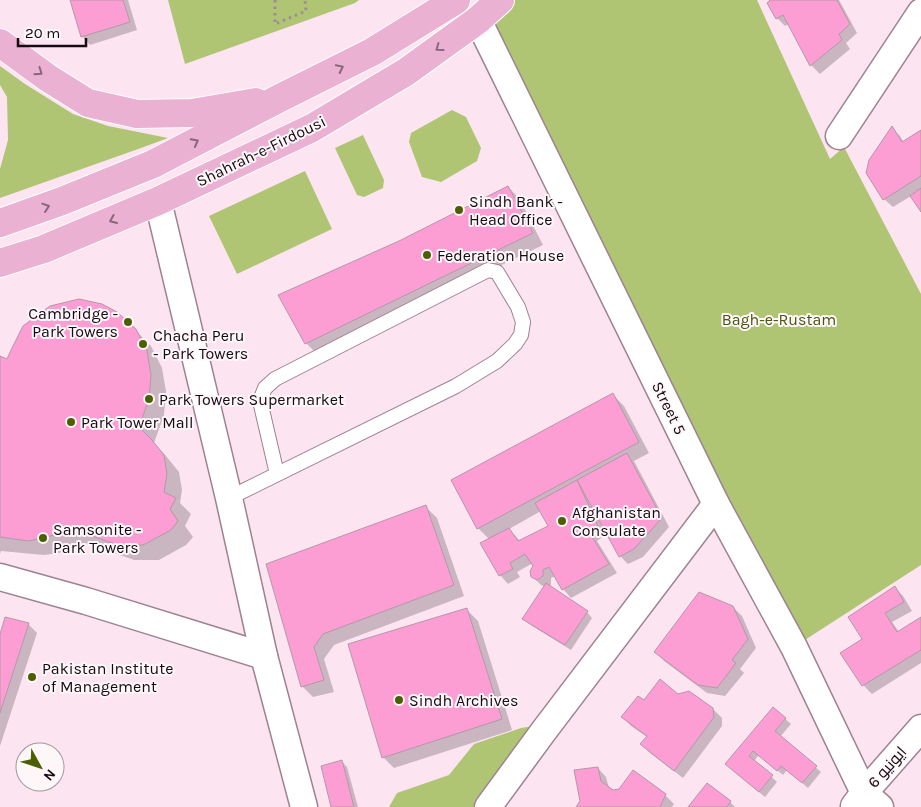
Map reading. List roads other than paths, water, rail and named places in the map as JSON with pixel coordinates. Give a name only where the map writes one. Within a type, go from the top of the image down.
[{"type":"main road","points":[[0,223],[62,201],[154,164],[372,52],[456,0]]},
{"type":"main road","name":"Shahrah-e-Firdousi","points":[[0,263],[44,249],[158,201],[312,128],[406,72],[478,20],[500,0]]},
{"type":"main road","points":[[0,43],[48,78],[88,102],[137,114],[192,113],[280,98]]},
{"type":"street","points":[[839,136],[921,12]]},
{"type":"street","name":"Street 5","points":[[478,20],[716,504],[794,647],[866,802]]},
{"type":"street","points":[[158,201],[229,498],[264,656],[304,807]]},
{"type":"street","points":[[488,807],[716,504]]},
{"type":"street","points":[[0,577],[86,601],[264,656]]},
{"type":"street","name":"ایونیو 6","points":[[866,802],[921,728]]},
{"type":"lane","points":[[229,498],[456,386],[496,361],[515,344],[521,335],[523,322],[518,307],[496,272],[488,270],[275,379],[265,388],[260,401],[277,474]]},
{"type":"place","name":"Sindh Bank - Head Office","points":[[459,210]]},
{"type":"place","name":"Federation House","points":[[427,255]]},
{"type":"place","name":"Cambridge - Park Towers","points":[[128,322]]},
{"type":"place","name":"Chacha Peru - Park Towers","points":[[143,344]]},
{"type":"place","name":"Park Towers Supermarket","points":[[149,399]]},
{"type":"place","name":"Park Tower Mall","points":[[71,422]]},
{"type":"place","name":"Afghanistan Consulate","points":[[562,521]]},
{"type":"place","name":"Samsonite - Park Towers","points":[[43,538]]},
{"type":"place","name":"Pakistan Institute of Management","points":[[32,677]]},
{"type":"place","name":"Sindh Archives","points":[[399,700]]},
{"type":"park label","name":"Bagh-e-Rustam","points":[[779,319]]}]
